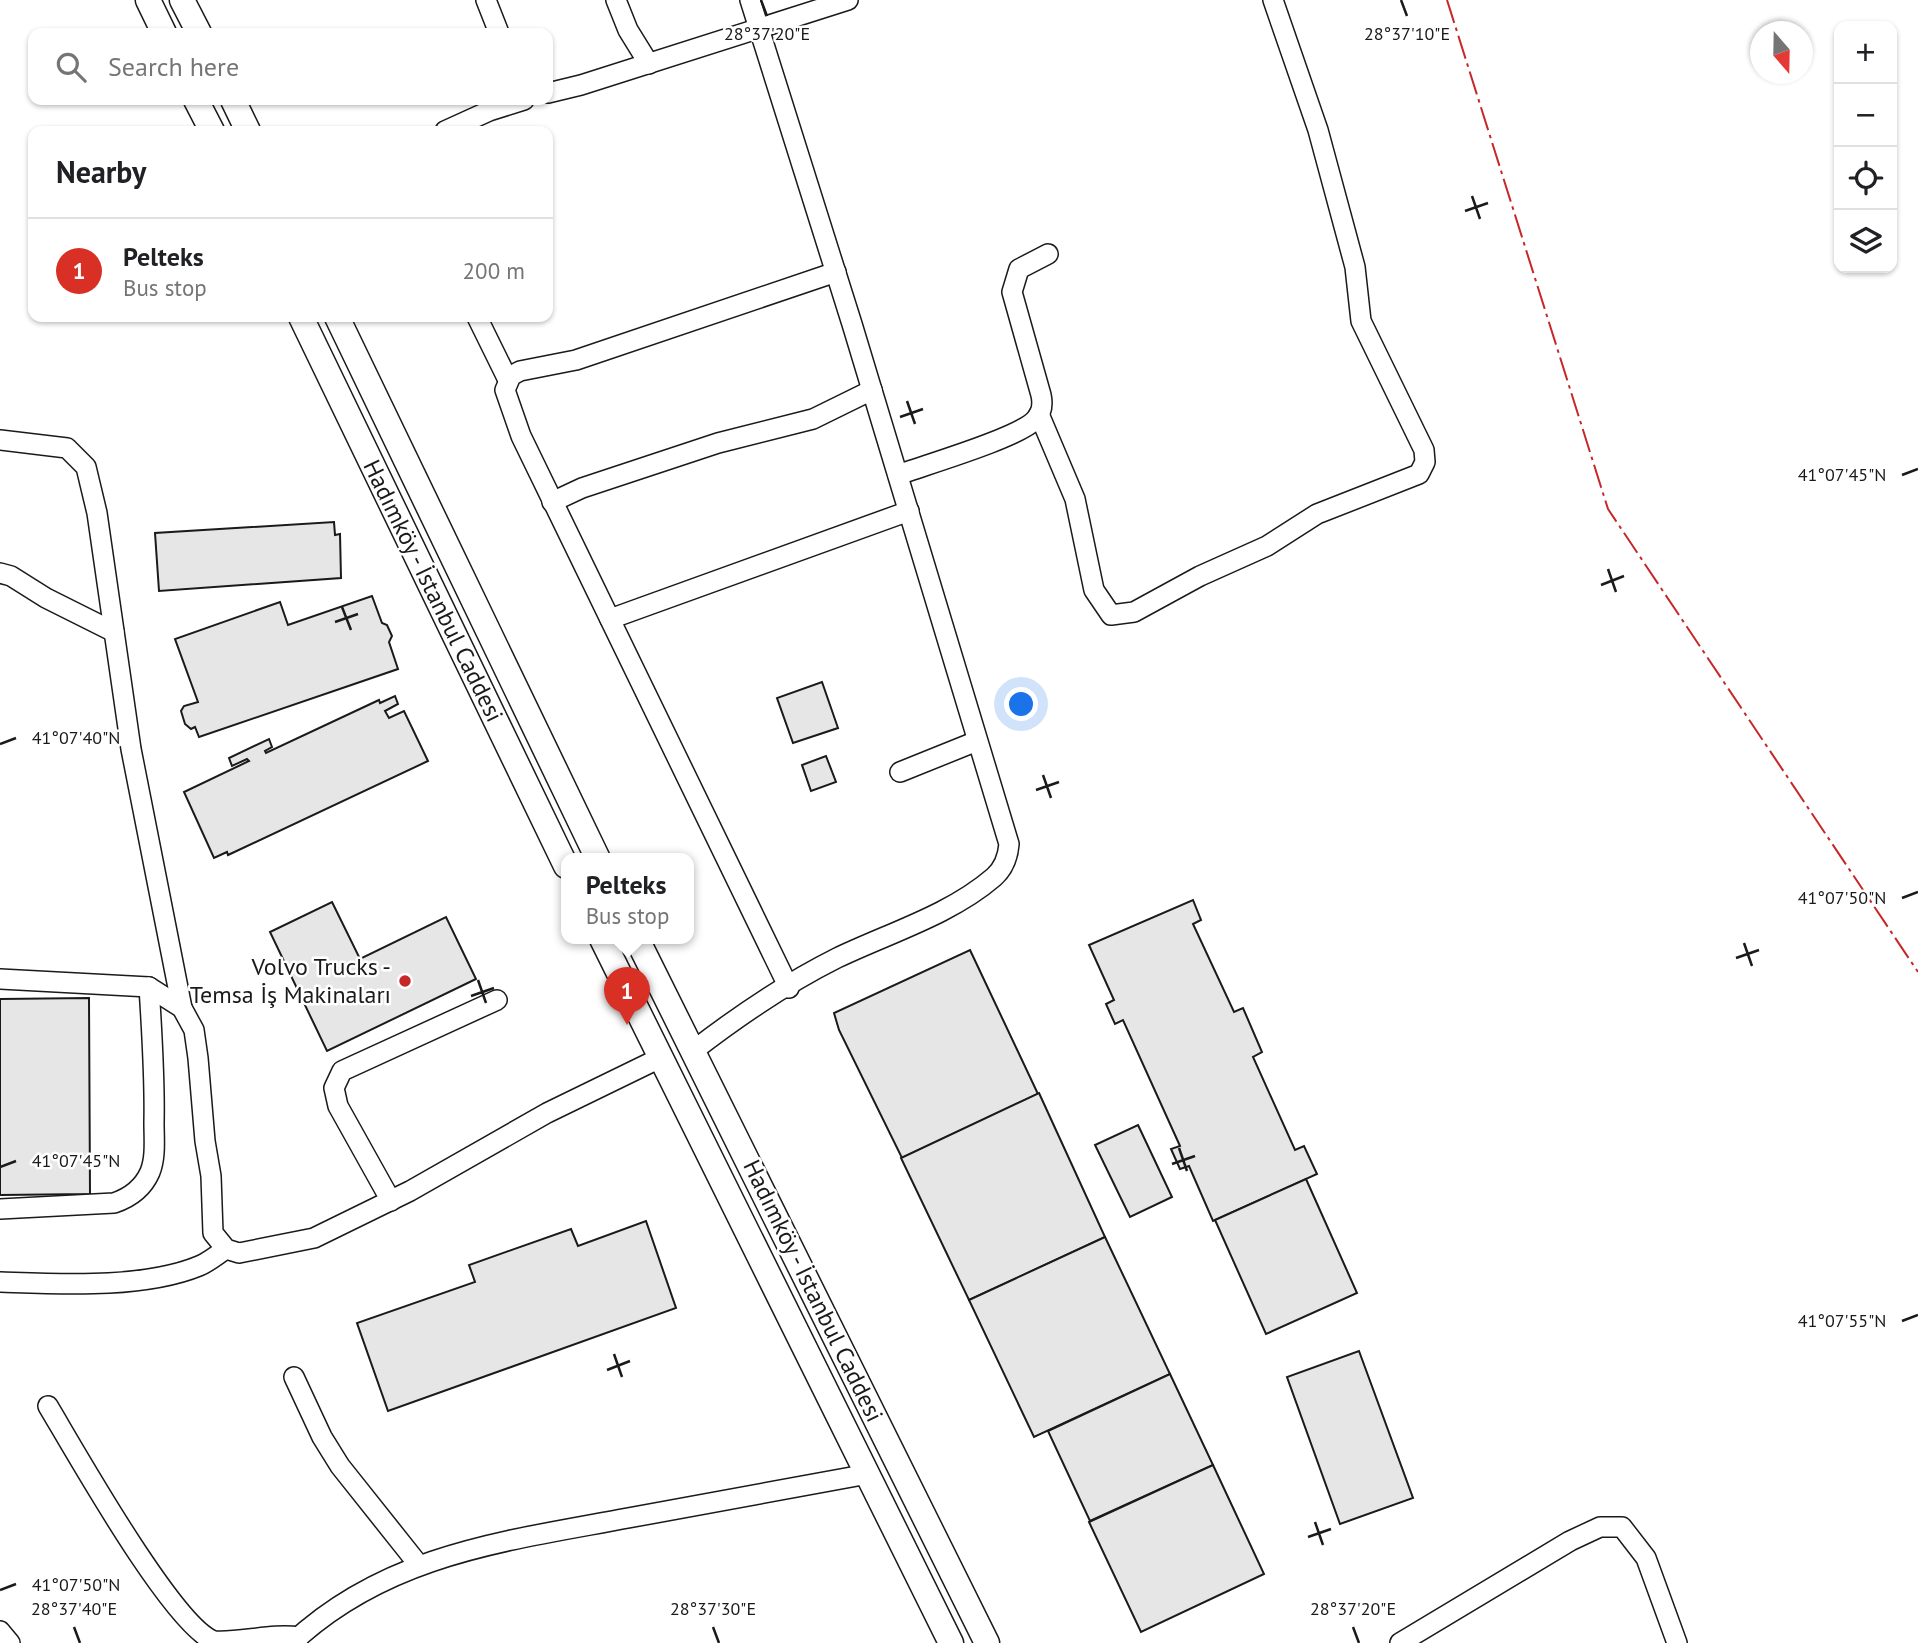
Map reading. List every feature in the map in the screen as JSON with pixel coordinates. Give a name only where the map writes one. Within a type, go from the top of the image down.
[{"type":"main road","points":[[148,0],[162,28]]},
{"type":"main road","points":[[182,0],[196,28]]},
{"type":"main road","points":[[199,105],[209,126]]},
{"type":"main road","points":[[235,105],[246,126]]},
{"type":"main road","name":"Hadımköy - İstanbul Caddesi","points":[[303,322],[561,856]]},
{"type":"main road","name":"Hadımköy - İstanbul Caddesi","points":[[339,322],[595,853]]},
{"type":"main road","name":"Hadımköy - İstanbul Caddesi","points":[[605,944],[950,1643]]},
{"type":"main road","name":"Hadımköy - İstanbul Caddesi","points":[[640,944],[987,1643]]},
{"type":"street","points":[[486,0],[497,28]]},
{"type":"street","points":[[616,0],[628,30],[649,64]]},
{"type":"street","points":[[693,1051],[732,1021],[835,960],[965,898],[997,874],[1008,852],[1007,835],[751,0]]},
{"type":"street","points":[[553,92],[649,64],[848,0]]},
{"type":"street","points":[[1048,254],[1019,269],[1012,292],[1041,395],[1039,414],[1075,499],[1094,590],[1111,615],[1134,612],[1200,576],[1267,546],[1317,514],[1419,474],[1425,462],[1424,450],[1361,321],[1355,267],[1318,130],[1273,0]]},
{"type":"street","points":[[456,126],[508,105]]},
{"type":"street","points":[[508,380],[520,371],[576,360],[836,272]]},
{"type":"street","points":[[479,322],[508,380],[506,396],[521,436],[789,988]]},
{"type":"street","points":[[552,502],[582,488],[718,443],[813,419],[872,390]]},
{"type":"street","points":[[898,475],[990,442],[1031,424],[1039,414]]},
{"type":"street","points":[[0,440],[21,440],[66,448],[86,467],[97,513],[131,749],[181,1008],[194,1030],[211,1176],[213,1233],[226,1249],[239,1253],[258,1251],[314,1238],[391,1201],[547,1113],[662,1057]]},
{"type":"street","points":[[610,620],[909,511]]},
{"type":"street","points":[[0,573],[11,576],[46,598],[114,632]]},
{"type":"street","points":[[900,772],[977,741]]},
{"type":"street","points":[[0,979],[149,987],[181,1008]]},
{"type":"street","points":[[0,1209],[114,1203],[125,1199],[143,1184],[150,1172],[153,1155],[155,1080],[149,987]]},
{"type":"street","points":[[391,1201],[338,1107],[334,1088],[342,1071],[497,1000]]},
{"type":"street","points":[[0,1282],[78,1282],[164,1277],[201,1265],[226,1249]]},
{"type":"street","points":[[294,1377],[322,1437],[340,1466],[418,1564]]},
{"type":"street","points":[[48,1406],[131,1544],[197,1631],[218,1643],[295,1640],[316,1620],[370,1587],[418,1564],[490,1543],[868,1474]]},
{"type":"street","points":[[1400,1643],[1570,1541],[1600,1527],[1622,1527],[1646,1558],[1677,1643]]},
{"type":"street","points":[[0,1631],[10,1643]]},
{"type":"building","points":[[334,522],[335,535],[340,534],[341,578],[159,591],[155,533]]},
{"type":"building","points":[[372,596],[382,623],[387,625],[392,636],[389,642],[398,669],[199,737],[195,727],[191,729],[185,724],[181,711],[184,706],[198,702],[175,639],[280,602],[288,625]]},
{"type":"building","points":[[822,682],[838,728],[793,743],[777,698]]},
{"type":"building","points":[[395,696],[398,704],[385,711],[389,718],[404,711],[428,761],[228,855],[227,852],[214,858],[184,792],[249,761],[247,759],[232,766],[229,758],[269,739],[272,747],[265,751],[266,753],[379,700],[380,703]]},
{"type":"building","points":[[826,756],[836,782],[811,791],[802,765]]},
{"type":"building","points":[[1193,900],[1201,920],[1193,924],[1234,1012],[1243,1008],[1262,1052],[1253,1057],[1295,1150],[1304,1146],[1317,1174],[1213,1221],[1189,1166],[1180,1169],[1171,1149],[1180,1146],[1123,1020],[1115,1024],[1106,1004],[1114,1000],[1089,945]]},
{"type":"building","points":[[332,902],[360,959],[446,917],[476,979],[327,1051],[270,932]]},
{"type":"building","points":[[970,950],[1038,1094],[902,1158],[839,1030],[834,1013]]},
{"type":"building","points":[[89,998],[90,1194],[0,1195],[0,999]]},
{"type":"building","points":[[1039,1093],[1105,1237],[969,1300],[901,1158]]},
{"type":"building","points":[[1138,1125],[1172,1197],[1130,1217],[1095,1145]]},
{"type":"building","points":[[1306,1179],[1357,1293],[1266,1334],[1215,1220]]},
{"type":"building","points":[[646,1221],[676,1308],[388,1411],[357,1323],[475,1282],[469,1265],[571,1229],[578,1246]]},
{"type":"building","points":[[1105,1237],[1170,1374],[1034,1437],[969,1300]]},
{"type":"building","points":[[1359,1351],[1413,1498],[1340,1524],[1287,1377]]},
{"type":"building","points":[[1170,1374],[1213,1465],[1090,1521],[1048,1431]]},
{"type":"building","points":[[1213,1465],[1264,1574],[1141,1632],[1089,1522]]},
{"type":"power","points":[[1447,0],[1608,509],[1918,972]]},
{"type":"place","name":"Volvo Trucks - Temsa İş Makinaları","points":[[405,981]]},
{"type":"place","name":"Pelteks","points":[[627,1025]]}]
